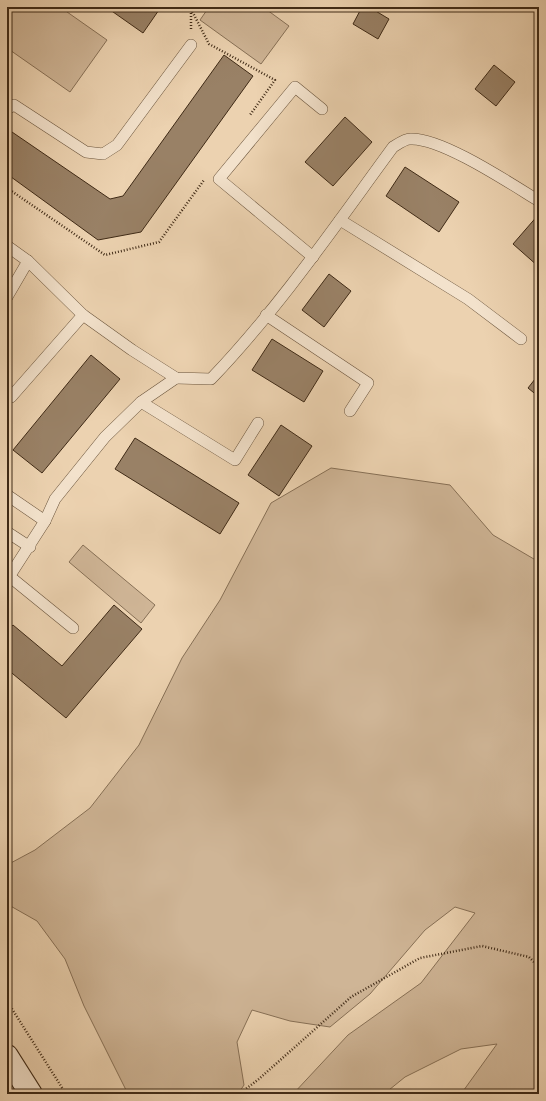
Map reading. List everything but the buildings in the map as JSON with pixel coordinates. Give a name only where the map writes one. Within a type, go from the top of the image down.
[{"type":"main road","points":[[7,1056],[31,1094]]},
{"type":"lane","points":[[7,109],[14,105],[86,152],[103,154],[117,145],[191,45]]},
{"type":"lane","points":[[313,257],[219,179],[295,87],[322,109]]},
{"type":"lane","points":[[7,246],[28,261],[83,315],[132,350],[176,378],[211,379],[242,347],[313,257],[394,147],[408,139],[425,140],[450,150],[539,201]]},
{"type":"lane","points":[[340,220],[468,299],[521,339]]},
{"type":"lane","points":[[7,297],[28,261]]},
{"type":"lane","points":[[11,397],[83,315]]},
{"type":"lane","points":[[266,316],[368,383],[350,410]]},
{"type":"lane","points":[[73,628],[8,578],[30,547],[45,521],[55,498],[104,437],[142,402],[176,378]]},
{"type":"lane","points":[[142,402],[235,460],[258,423]]},
{"type":"lane","points":[[7,495],[45,521]]},
{"type":"lane","points":[[7,532],[30,547]]},
{"type":"path","points":[[191,8],[191,45]]},
{"type":"path","points":[[191,8],[209,44],[275,80],[247,119]]},
{"type":"path","points":[[7,188],[105,256],[159,242],[205,177]]},
{"type":"path","points":[[239,1094],[259,1079],[351,996],[420,958],[482,946],[529,957],[539,967]]},
{"type":"path","points":[[7,1001],[66,1094]]},
{"type":"shaded area","points":[[12,7],[60,7],[107,40],[70,92],[7,48],[7,14]]},
{"type":"shaded area","points":[[209,7],[263,7],[289,26],[261,64],[200,20]]},
{"type":"shaded area","points":[[331,468],[450,485],[493,535],[539,562],[539,1094],[461,1094],[497,1044],[461,1049],[405,1077],[384,1094],[293,1094],[348,1035],[421,983],[475,913],[455,907],[425,930],[370,994],[330,1027],[290,1021],[252,1010],[237,1042],[244,1085],[238,1094],[128,1094],[84,1006],[65,959],[37,921],[7,904],[7,865],[35,850],[90,808],[139,745],[182,658],[220,600],[271,503]]},
{"type":"shaded area","points":[[83,545],[155,605],[141,623],[69,562]]}]
